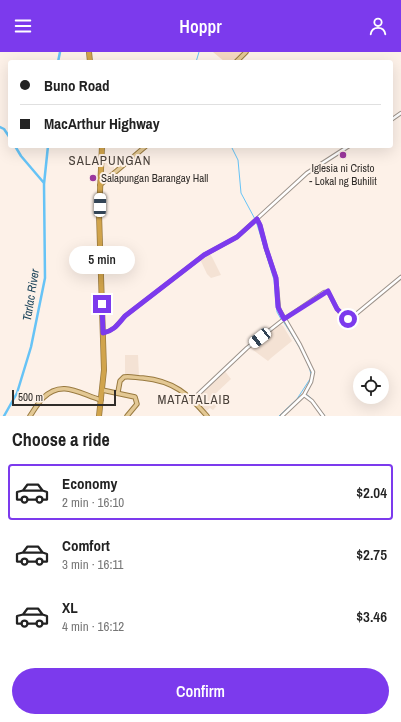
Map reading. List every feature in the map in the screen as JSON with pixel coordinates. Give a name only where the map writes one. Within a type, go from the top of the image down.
[{"type":"highway","points":[[99,416],[104,370],[99,219],[102,148]]},
{"type":"main road","points":[[238,60],[246,52]]},
{"type":"main road","points":[[100,185],[144,148]]},
{"type":"main road","points":[[118,392],[121,380],[124,377],[156,380],[180,390],[207,416]]},
{"type":"main road","points":[[31,416],[45,396],[52,391],[65,388],[101,400]]},
{"type":"main road","points":[[102,390],[134,396],[137,399],[137,404],[127,416]]},
{"type":"street","points":[[103,333],[116,328],[125,316],[204,255],[237,237],[307,173],[346,148]]},
{"type":"street","points":[[256,220],[260,225],[276,278],[278,307],[300,345],[313,372],[311,382],[304,395],[282,416]]},
{"type":"street","points":[[192,400],[247,348],[284,319],[328,291],[337,309],[348,319],[350,319],[401,277]]},
{"type":"street","points":[[304,395],[312,401],[323,416]]},
{"type":"shaded area","points":[[213,52],[244,52],[236,60],[223,60]]},
{"type":"shaded area","points":[[103,163],[114,163],[114,173],[102,181]]},
{"type":"shaded area","points":[[209,253],[221,275],[211,278],[207,274],[200,259]]},
{"type":"shaded area","points":[[279,323],[283,326],[292,341],[268,361],[249,347]]},
{"type":"shaded area","points":[[125,355],[138,355],[139,376],[125,376]]},
{"type":"shaded area","points":[[224,370],[231,379],[215,394],[221,401],[213,410],[210,408],[205,412],[194,400]]},
{"type":"waterway","name":"Tarlac River","points":[[58,60],[60,52]]},
{"type":"waterway","points":[[197,60],[199,52]]},
{"type":"waterway","points":[[0,127],[4,129],[8,135]]},
{"type":"waterway","points":[[16,148],[21,156],[44,183]]},
{"type":"waterway","name":"Tarlac River","points":[[4,416],[17,393],[31,347],[45,278],[44,184],[48,148]]},
{"type":"waterway","points":[[232,148],[238,160],[241,193],[256,221],[274,280],[277,312],[281,319]]},
{"type":"waterway","points":[[283,321],[308,363],[311,376]]},
{"type":"waterway","points":[[279,416],[297,399],[310,379]]},
{"type":"waterway","points":[[306,394],[325,416]]},
{"type":"place","name":"Iglesia ni Cristo - Lokal ng Buhilit","points":[[343,155]]},
{"type":"place","name":"Salapungan Barangay Hall","points":[[93,178]]},
{"type":"district","name":"SALAPUNGAN","points":[[110,160]]},
{"type":"district","name":"MATATALAIB","points":[[194,399]]},
{"type":"route","points":[[102,304],[103,333],[116,328],[125,316],[204,255],[237,237],[257,219],[276,278],[278,307],[284,319],[324,292],[328,291],[337,309],[348,319]]}]
